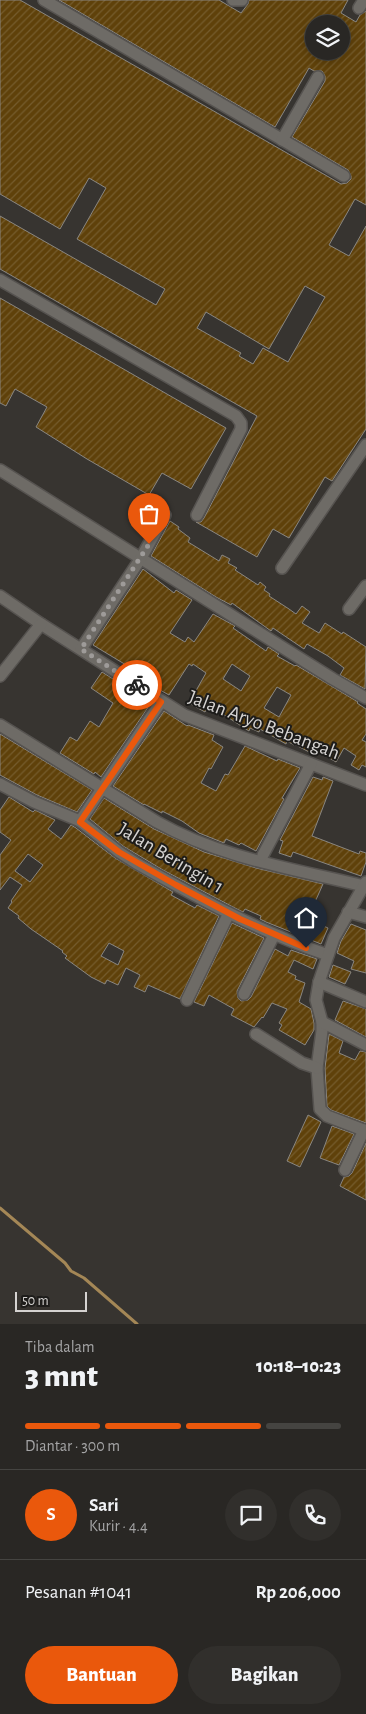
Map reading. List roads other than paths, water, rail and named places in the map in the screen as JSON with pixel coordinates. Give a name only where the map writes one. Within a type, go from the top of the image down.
[{"type":"street","points":[[44,0],[344,176]]},
{"type":"street","points":[[233,0],[242,0]]},
{"type":"street","points":[[282,140],[318,77]]},
{"type":"street","points":[[0,280],[236,416],[241,422],[241,429],[197,515]]},
{"type":"street","points":[[282,568],[366,445]]},
{"type":"street","points":[[0,470],[366,698]]},
{"type":"street","points":[[81,649],[141,558],[165,516]]},
{"type":"street","points":[[350,609],[366,586]]},
{"type":"street","name":"Jalan Aryo Bebangah","points":[[0,596],[161,702],[198,722],[366,785]]},
{"type":"street","points":[[0,676],[41,624]]},
{"type":"street","points":[[80,822],[161,702]]},
{"type":"street","points":[[0,725],[170,830],[223,851],[260,862],[365,884],[334,938],[319,982],[316,1000],[322,1022],[316,1068],[318,1105],[321,1112],[327,1116],[365,1131],[345,1170]]},
{"type":"street","points":[[263,855],[311,764]]},
{"type":"street","name":"Jalan Beringin 1","points":[[0,784],[34,802],[80,822],[128,858],[229,913],[274,935],[328,955]]},
{"type":"street","points":[[348,912],[366,917]]},
{"type":"street","points":[[187,1000],[229,913]]},
{"type":"street","points":[[244,994],[274,935]]},
{"type":"street","points":[[319,982],[366,1002]]},
{"type":"street","points":[[322,1022],[366,1045]]},
{"type":"street","points":[[256,1034],[302,1063],[316,1068]]},
{"type":"waterway","points":[[0,1208],[65,1263],[71,1271],[84,1278],[137,1324]]}]
